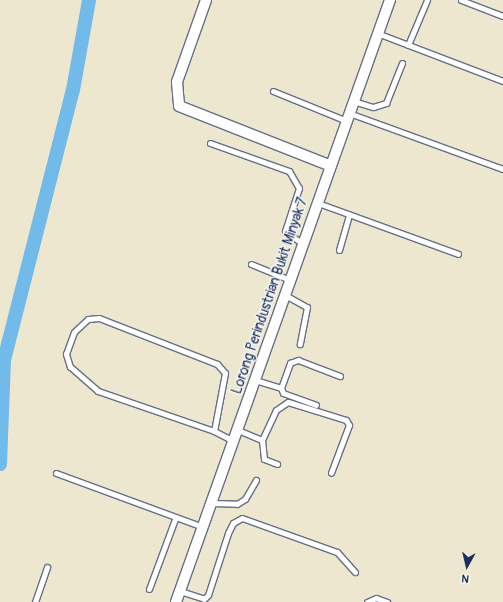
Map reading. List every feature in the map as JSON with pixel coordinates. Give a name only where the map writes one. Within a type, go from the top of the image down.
[{"type":"street","points":[[206,0],[177,82],[179,106],[331,166]]},
{"type":"street","name":"Lorong Perindustrian Bukit Minyak 7","points":[[176,602],[390,0]]},
{"type":"lane","points":[[408,45],[426,0]]},
{"type":"lane","points":[[462,0],[503,16]]},
{"type":"lane","points":[[377,33],[503,82]]},
{"type":"lane","points":[[353,102],[373,107],[386,103],[402,63]]},
{"type":"lane","points":[[273,90],[503,169]]},
{"type":"lane","points":[[210,143],[289,171],[299,188],[285,231],[303,244]]},
{"type":"lane","points":[[318,203],[458,254]]},
{"type":"lane","points":[[339,250],[349,214]]},
{"type":"lane","points":[[251,264],[290,280]]},
{"type":"lane","points":[[285,295],[307,308],[300,344]]},
{"type":"lane","points":[[214,431],[225,373],[216,364],[99,318],[88,319],[74,332],[66,354],[70,367],[98,391],[214,431],[234,442]]},
{"type":"lane","points":[[280,388],[290,363],[298,360],[340,376]]},
{"type":"lane","points":[[255,380],[280,388],[283,393],[316,405]]},
{"type":"lane","points":[[277,464],[264,459],[262,440],[276,410],[288,402],[346,420],[349,425],[331,473]]},
{"type":"lane","points":[[238,430],[262,440]]},
{"type":"lane","points":[[56,473],[175,519],[203,527]]},
{"type":"lane","points":[[212,503],[237,504],[245,499],[256,480]]},
{"type":"lane","points":[[180,591],[204,599],[208,595],[228,533],[233,523],[242,518],[337,552],[355,572]]},
{"type":"lane","points":[[148,589],[175,519]]},
{"type":"lane","points":[[35,602],[47,568]]},
{"type":"lane","points":[[367,602],[376,598],[386,602]]},
{"type":"waterway","points":[[0,464],[4,360],[73,90],[89,0]]}]
